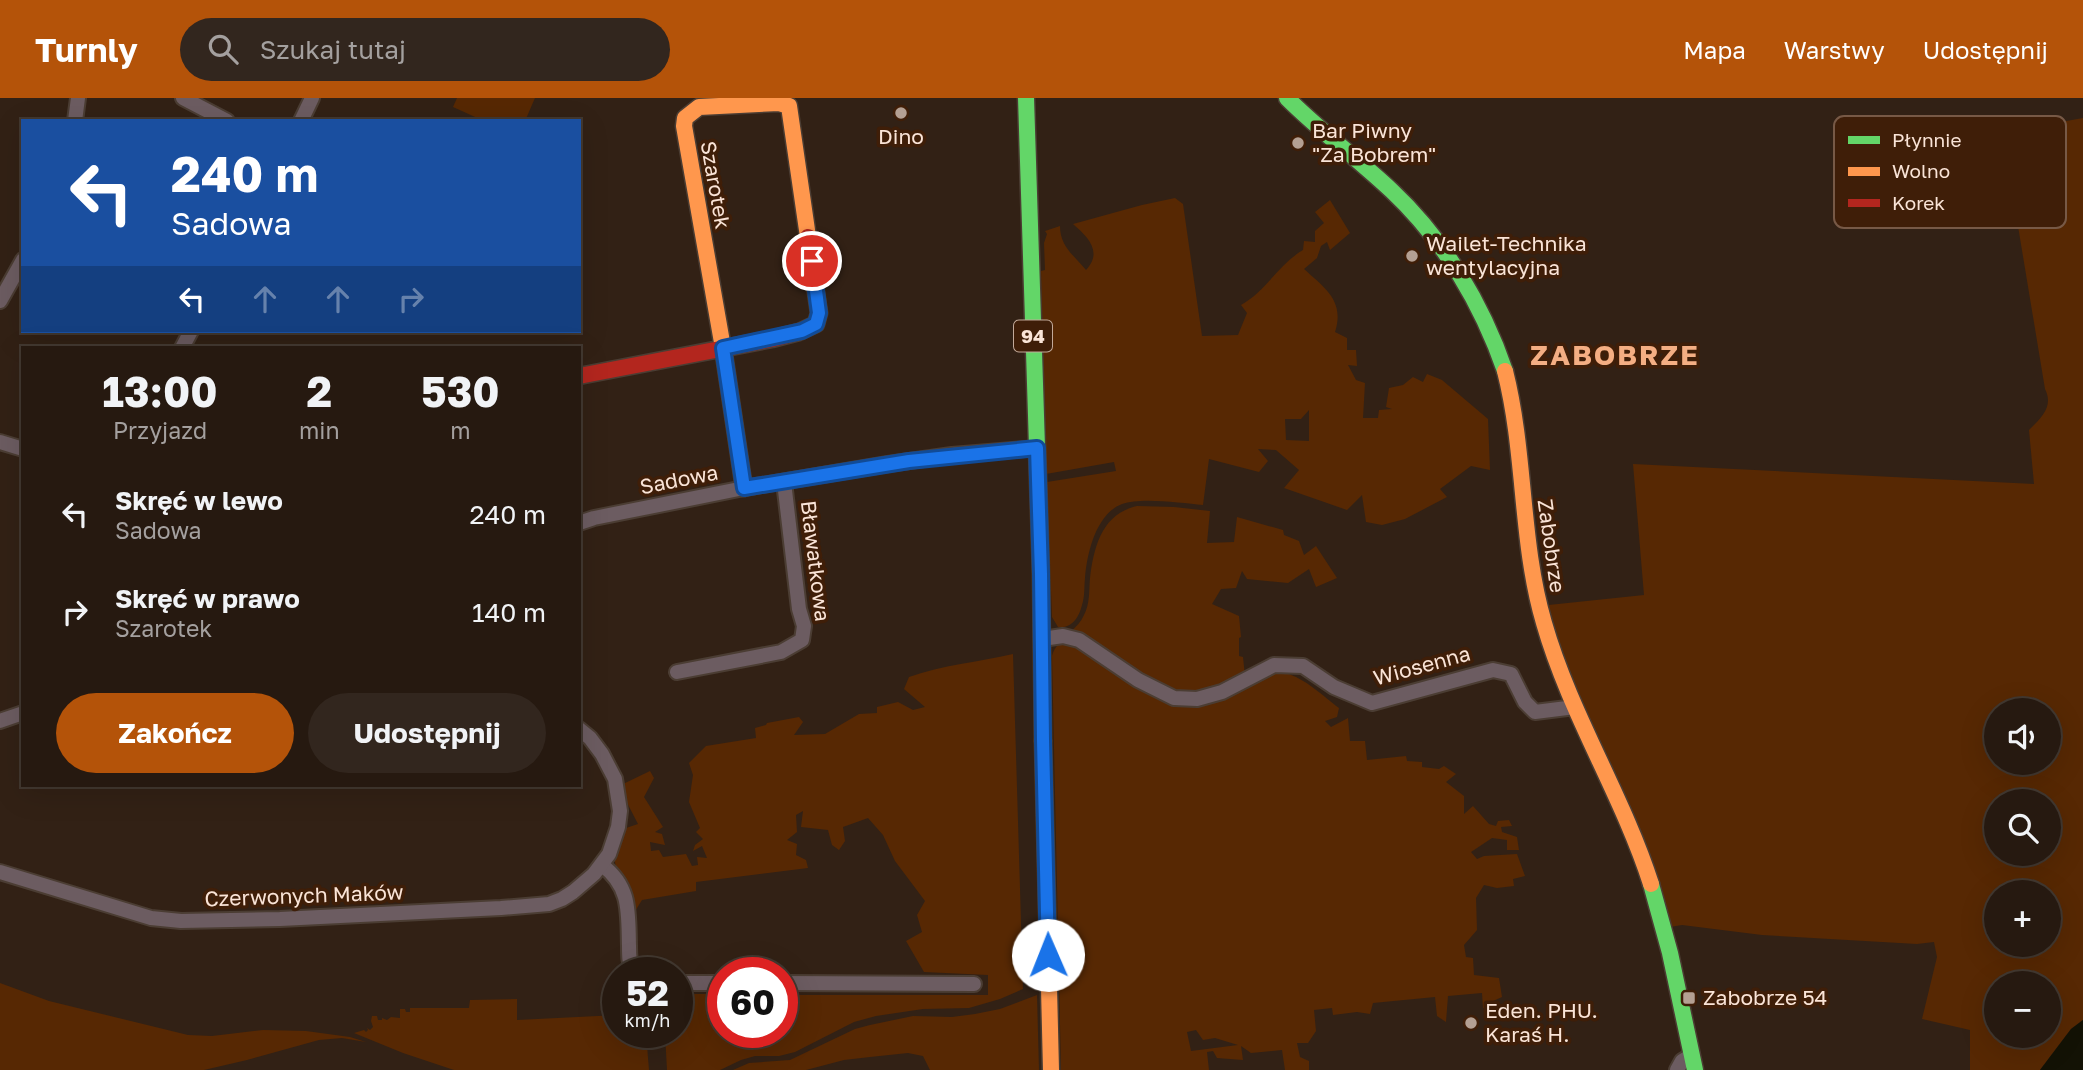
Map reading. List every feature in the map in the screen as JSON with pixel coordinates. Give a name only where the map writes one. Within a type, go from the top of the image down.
[{"type":"street","points":[[75,119],[78,98]]},
{"type":"street","points":[[183,98],[223,119]]},
{"type":"street","points":[[302,119],[312,98]]},
{"type":"street","name":"94","points":[[1026,98],[1051,1070]]},
{"type":"street","name":"Zabobrze","points":[[1287,98],[1415,213],[1450,260],[1485,320],[1501,359],[1511,389],[1518,430],[1537,599],[1575,707],[1634,835],[1652,883],[1694,1063],[1682,1061],[1676,1070]]},
{"type":"street","name":"Szarotek","points":[[723,348],[808,330],[816,324],[818,318],[789,106],[783,103],[699,107],[685,118],[684,126],[723,348],[744,488]]},
{"type":"street","points":[[0,301],[21,264]]},
{"type":"street","points":[[581,376],[723,348]]},
{"type":"street","points":[[0,442],[21,448]]},
{"type":"street","name":"Sadowa","points":[[581,522],[744,488],[888,464],[952,455],[1037,448]]},
{"type":"street","name":"Bławatkowa","points":[[677,672],[780,652],[803,640],[804,626],[799,609],[784,482]]},
{"type":"street","name":"Wiosenna","points":[[1042,639],[1063,636],[1079,640],[1138,680],[1174,698],[1197,699],[1222,692],[1274,665],[1303,666],[1334,687],[1372,703],[1493,670],[1511,674],[1525,702],[1535,712],[1575,707]]},
{"type":"street","points":[[0,721],[21,714]]},
{"type":"street","name":"Czerwonych Maków","points":[[0,872],[151,918],[201,922],[549,904],[573,892],[602,865],[618,827],[620,811],[615,779],[602,754],[581,731]]},
{"type":"street","points":[[602,865],[616,877],[626,896],[629,957]]},
{"type":"street","points":[[798,983],[974,984]]},
{"type":"shaded area","points":[[457,98],[535,98],[526,119],[480,119],[453,107]]},
{"type":"shaded area","points":[[2083,118],[2083,1020],[2071,1029],[2061,1042],[2061,971],[1984,971],[1984,1048],[2057,1048],[2040,1070],[1970,1070],[1970,1030],[1922,1019],[1937,957],[1934,942],[1917,944],[1762,935],[1682,925],[1664,928],[1539,606],[1644,595],[1633,464],[2034,484],[2029,430],[2045,412],[2047,395],[2018,228],[2066,228],[2066,121]]},
{"type":"shaded area","points":[[1175,198],[1183,204],[1202,336],[1238,335],[1247,313],[1241,305],[1303,250],[1304,241],[1315,242],[1315,231],[1324,223],[1315,212],[1330,200],[1350,233],[1330,250],[1327,242],[1321,246],[1317,258],[1304,269],[1331,296],[1337,312],[1335,332],[1347,338],[1347,350],[1356,350],[1357,366],[1348,365],[1356,380],[1365,383],[1363,418],[1378,418],[1379,410],[1392,409],[1386,407],[1389,388],[1403,385],[1413,377],[1423,382],[1427,374],[1442,380],[1488,419],[1490,470],[1471,466],[1440,489],[1447,497],[1405,519],[1382,525],[1366,522],[1362,495],[1347,510],[1284,488],[1299,470],[1276,450],[1258,449],[1268,461],[1259,472],[1209,459],[1203,505],[1162,501],[1130,502],[1113,509],[1106,516],[1094,535],[1079,614],[1071,624],[1058,627],[1052,617],[1047,482],[1116,471],[1114,462],[1046,474],[1041,271],[1045,270],[1045,231],[1060,226],[1062,240],[1086,270],[1093,257],[1092,245],[1073,224]],"holes":[[[1309,410],[1309,441],[1286,440],[1285,419],[1301,419]]]},
{"type":"shaded area","points":[[1137,506],[1210,511],[1207,543],[1234,542],[1237,517],[1283,530],[1284,535],[1299,541],[1304,555],[1316,546],[1337,578],[1316,587],[1309,569],[1288,583],[1247,579],[1242,571],[1236,588],[1221,589],[1212,604],[1239,616],[1239,656],[1243,657],[1245,676],[1202,694],[1167,691],[1070,632],[1086,611],[1094,554],[1102,533],[1115,516]]},
{"type":"shaded area","points":[[1073,642],[1152,694],[1180,704],[1192,705],[1216,699],[1269,673],[1292,675],[1339,708],[1337,717],[1325,721],[1331,727],[1348,718],[1350,741],[1365,741],[1367,760],[1406,756],[1407,761],[1422,762],[1422,767],[1439,769],[1444,766],[1456,774],[1446,782],[1464,796],[1464,814],[1473,806],[1489,824],[1496,826],[1498,821],[1509,820],[1512,826],[1501,827],[1502,832],[1517,837],[1519,850],[1507,850],[1507,840],[1492,838],[1471,852],[1477,859],[1484,856],[1517,854],[1525,876],[1513,879],[1514,886],[1497,888],[1484,885],[1476,898],[1477,930],[1464,945],[1466,957],[1473,958],[1474,975],[1499,978],[1502,997],[1491,1002],[1491,1009],[1483,1008],[1482,993],[1448,996],[1446,1022],[1437,1016],[1435,997],[1373,1003],[1370,1014],[1357,1012],[1333,1015],[1332,1008],[1314,1010],[1316,1031],[1308,1043],[1297,1043],[1300,1057],[1309,1061],[1309,1070],[1285,1070],[1282,1050],[1251,1053],[1241,1046],[1243,1060],[1217,1058],[1213,1051],[1207,1052],[1209,1070],[1061,1070],[1052,656],[1057,646]],"holes":[[[1196,1030],[1203,1040],[1215,1038],[1238,1045],[1191,1051],[1187,1032]]]},
{"type":"shaded area","points":[[1013,654],[1023,989],[969,1008],[923,1009],[876,1016],[854,1022],[795,1052],[779,1056],[755,1056],[720,1070],[667,1070],[666,1048],[693,1048],[693,994],[707,994],[707,1048],[798,1048],[798,995],[988,995],[988,975],[924,972],[906,941],[922,932],[917,915],[925,901],[895,861],[883,835],[868,818],[843,827],[845,841],[839,850],[832,845],[828,830],[801,827],[803,811],[796,815],[797,832],[787,840],[797,844],[796,855],[806,860],[808,868],[696,882],[696,891],[642,900],[632,916],[629,888],[616,867],[614,858],[617,844],[626,828],[638,824],[621,791],[621,785],[650,771],[654,778],[644,797],[663,827],[655,832],[662,834],[665,845],[650,842],[651,851],[659,850],[663,857],[686,854],[692,866],[698,865],[697,857],[707,858],[702,846],[693,851],[695,845],[703,839],[696,832],[700,828],[689,802],[693,775],[689,763],[706,746],[756,738],[755,728],[799,717],[803,722],[794,735],[825,734],[859,714],[877,713],[877,707],[898,702],[913,710],[925,707],[904,689],[909,677]]},
{"type":"shaded area","points":[[0,983],[49,1001],[188,1035],[212,1036],[263,1030],[306,1031],[366,1042],[342,1038],[319,1040],[204,1070],[0,1070]]},
{"type":"shaded area","points":[[1037,995],[1039,1070],[930,1070],[923,1056],[908,1053],[844,1060],[806,1070],[733,1070],[749,1063],[790,1060],[855,1029],[870,1025],[913,1016],[952,1017],[975,1014],[1000,1009]]},
{"type":"shaded area","points":[[517,999],[517,1020],[602,1016],[602,1048],[647,1048],[649,1070],[454,1070],[354,1033],[364,1030],[366,1032],[367,1028],[370,1030],[373,1027],[372,1016],[377,1016],[378,1020],[387,1020],[391,1017],[400,1018],[400,1009],[410,1012],[410,1008],[469,1008],[470,1000]]},
{"type":"shaded area","points":[[2083,1020],[2083,1070],[2040,1070],[2057,1048],[2061,1048],[2061,1042],[2071,1029]]},
{"type":"traffic: fast","points":[[1026,98],[1041,574],[1043,741]]},
{"type":"traffic: fast","points":[[1287,98],[1392,191],[1428,230],[1473,298],[1505,371]]},
{"type":"traffic: fast","points":[[1651,884],[1670,953],[1695,1070]]},
{"type":"traffic: slow","points":[[744,488],[723,348],[684,126],[685,118],[699,107],[779,103],[789,106],[808,237]]},
{"type":"traffic: slow","points":[[1505,371],[1517,434],[1531,561],[1544,623],[1568,690],[1626,818],[1651,884]]},
{"type":"traffic: slow","points":[[1043,741],[1051,1070]]},
{"type":"traffic: jam","points":[[581,376],[772,339],[816,324],[819,313],[808,237]]},
{"type":"place","name":"Dino","points":[[901,113]]},
{"type":"place","name":"Bar Piwny \"Za Bobrem\"","points":[[1298,143]]},
{"type":"place","name":"Wailet-Technika wentylacyjna","points":[[1412,256]]},
{"type":"place","name":"Zabobrze 54","points":[[1689,998]]},
{"type":"place","name":"Eden. PHU. Karaś H.","points":[[1471,1023]]},
{"type":"district","name":"ZABOBRZE","points":[[1615,355]]},
{"type":"route","points":[[812,261],[819,313],[812,328],[723,348],[744,488],[952,455],[1037,448],[1048,955]]}]
